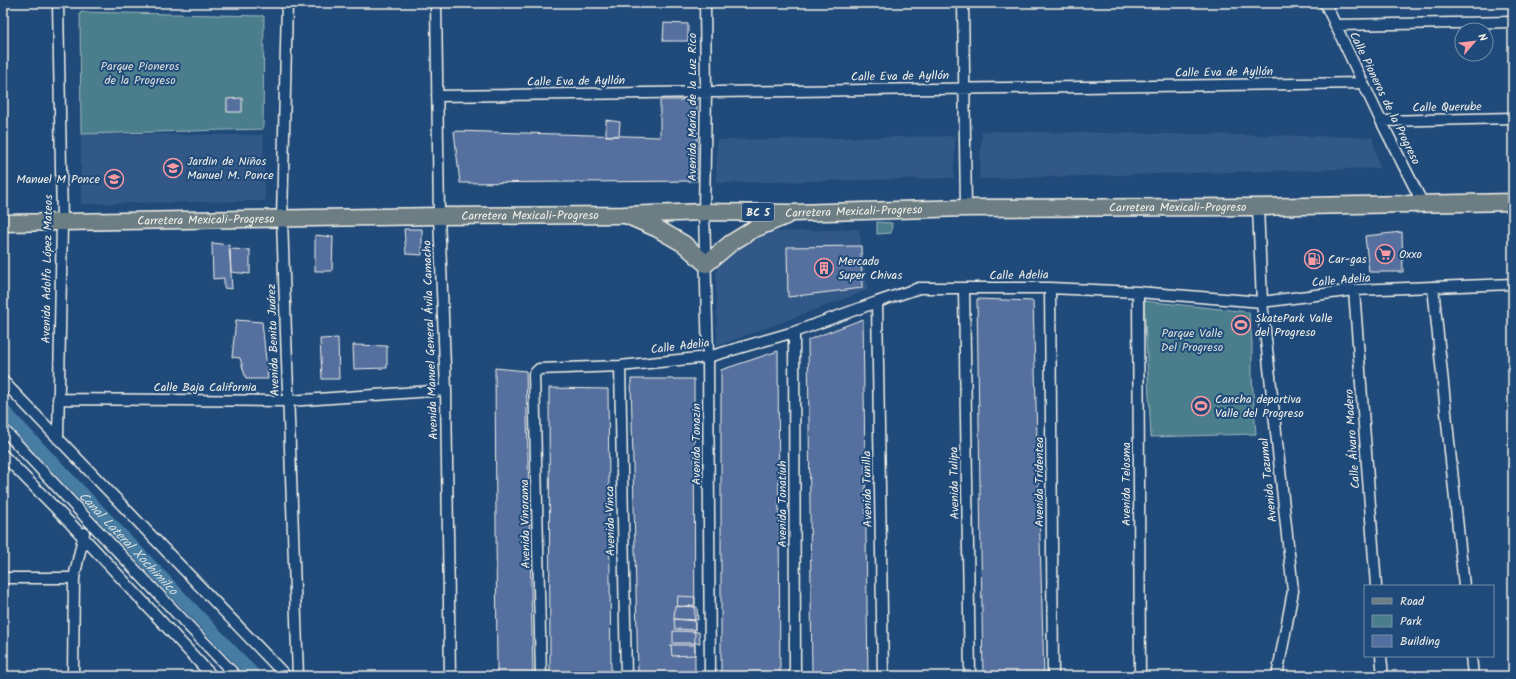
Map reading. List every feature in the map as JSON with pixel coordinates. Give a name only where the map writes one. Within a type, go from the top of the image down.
[{"type":"main road","name":"Carretera Mexicali-Progreso","points":[[3,223],[439,216],[623,215],[704,212],[793,213],[966,208],[1258,207],[1513,202]]},
{"type":"main road","points":[[623,215],[658,229],[684,244],[706,264],[731,243],[752,230],[793,213]]},
{"type":"street","name":"Avenida Adolfo López Mateos","points":[[58,3],[62,222],[58,439]]},
{"type":"street","name":"Avenida Benito Juárez","points":[[287,3],[282,219],[298,676]]},
{"type":"street","name":"Avenida Manuel General Ávila Camacho","points":[[436,3],[439,216],[446,390],[450,676]]},
{"type":"street","name":"Avenida María de la Luz Rico","points":[[704,212],[706,92],[705,3]]},
{"type":"street","points":[[963,3],[966,208]]},
{"type":"street","name":"Calle Pioneros de la Progreso","points":[[1325,3],[1381,121],[1423,204]]},
{"type":"street","points":[[1336,25],[1513,22]]},
{"type":"street","name":"Calle Eva de Ayllón","points":[[437,96],[1363,83]]},
{"type":"street","name":"Calle Querube","points":[[1381,121],[1513,118]]},
{"type":"street","name":"Avenida Tazumal","points":[[1258,207],[1262,302],[1293,591],[1277,676]]},
{"type":"street","name":"Avenida Tonazin","points":[[704,212],[708,358],[710,676]]},
{"type":"street","name":"Calle Adelia","points":[[536,372],[539,370],[620,366],[708,358],[794,332],[918,288],[1050,288],[1138,292],[1262,302],[1354,290],[1513,284]]},
{"type":"street","points":[[1433,287],[1464,585]]},
{"type":"street","name":"Avenida Tridentea","points":[[1050,288],[1053,676]]},
{"type":"street","name":"Avenida Tulipa","points":[[964,289],[970,676]]},
{"type":"street","name":"Calle Álvaro Madero","points":[[1354,290],[1376,585]]},
{"type":"street","name":"Avenida Telosma","points":[[1138,292],[1140,676]]},
{"type":"street","name":"Avenida Tunilla","points":[[877,302],[882,676]]},
{"type":"street","name":"Avenida Tonatiuh","points":[[794,332],[795,676]]},
{"type":"street","name":"Avenida Vinca","points":[[620,366],[626,676]]},
{"type":"street","name":"Avenida Vinorama","points":[[536,372],[534,374],[541,676]]},
{"type":"street","points":[[3,381],[286,676]]},
{"type":"street","name":"Calle Baja California","points":[[58,399],[289,401],[446,390]]},
{"type":"street","points":[[3,429],[236,676]]},
{"type":"street","points":[[3,455],[83,537],[212,676]]},
{"type":"street","points":[[73,676],[74,578],[87,519]]},
{"type":"street","points":[[3,578],[74,578]]},
{"type":"street","points":[[1381,657],[1383,676]]},
{"type":"street","points":[[1471,657],[1473,676]]},
{"type":"shaded area","points":[[982,131],[1372,137],[1380,168],[979,179]]},
{"type":"shaded area","name":"Jardin de Niños Manuel M. Ponce","points":[[81,134],[263,135],[265,201],[81,204]]},
{"type":"shaded area","points":[[955,136],[954,178],[716,183],[717,140]]},
{"type":"shaded area","points":[[859,229],[868,290],[717,346],[716,273],[720,260],[748,236],[768,232]]},
{"type":"green space","name":"Parque Pioneros de la Progreso","points":[[80,12],[264,16],[263,129],[81,134]]},
{"type":"green space","points":[[877,222],[892,223],[891,233],[877,234]]},
{"type":"green space","name":"Parque Valle Del Progreso","points":[[1144,301],[1249,312],[1252,342],[1252,377],[1256,434],[1151,437]]},
{"type":"building","points":[[664,23],[688,24],[688,41],[663,41]]},
{"type":"building","points":[[242,98],[242,112],[227,112],[227,99]]},
{"type":"building","points":[[660,100],[697,100],[697,181],[460,183],[454,131],[660,137]]},
{"type":"building","points":[[606,120],[620,122],[619,136],[606,136]]},
{"type":"building","points":[[404,229],[422,229],[422,255],[406,254]]},
{"type":"building","name":"Oxxo","points":[[1402,232],[1403,272],[1369,272],[1365,236]]},
{"type":"building","points":[[315,235],[333,237],[332,271],[315,271]]},
{"type":"building","points":[[212,243],[229,245],[232,289],[224,288],[224,278],[213,279]]},
{"type":"building","name":"Mercado Super Chivas","points":[[861,246],[862,288],[788,297],[787,247]]},
{"type":"building","points":[[230,249],[250,250],[250,274],[231,272]]},
{"type":"building","points":[[977,299],[1033,301],[1044,676],[983,676]]},
{"type":"building","points":[[863,319],[868,676],[812,676],[808,340]]},
{"type":"building","points":[[236,320],[262,322],[268,379],[246,379],[240,358],[232,357]]},
{"type":"building","points":[[338,338],[339,379],[322,379],[320,339]]},
{"type":"building","points":[[353,345],[387,346],[387,368],[354,369]]},
{"type":"building","points":[[778,351],[780,676],[721,676],[721,370]]},
{"type":"building","points":[[495,368],[526,371],[533,676],[497,676]]},
{"type":"building","points":[[631,379],[694,379],[695,676],[638,676]]},
{"type":"building","points":[[549,388],[608,389],[611,671],[550,674]]},
{"type":"building","points":[[678,596],[695,597],[695,605],[677,607]]},
{"type":"building","points":[[675,606],[697,607],[698,620],[674,619]]},
{"type":"building","points":[[674,619],[695,621],[695,630],[675,629]]},
{"type":"building","points":[[673,631],[699,632],[700,643],[673,643]]},
{"type":"building","points":[[671,645],[695,645],[695,655],[672,656]]},
{"type":"building","points":[[3,672],[40,676],[3,676]]},
{"type":"waterway","name":"Canal Lateral Xochimilco","points":[[3,410],[255,676]]},
{"type":"place","name":"Jardin de Niños Manuel M. Ponce","points":[[173,168]]},
{"type":"place","name":"Manuel M Ponce","points":[[114,179]]},
{"type":"place","name":"Oxxo","points":[[1385,254]]},
{"type":"place","name":"Car-gas","points":[[1314,259]]},
{"type":"place","name":"Mercado Super Chivas","points":[[824,268]]},
{"type":"place","name":"SkatePark Valle del Progreso","points":[[1241,325]]},
{"type":"place","name":"Cancha deportiva Valle del Progreso","points":[[1201,406]]}]
